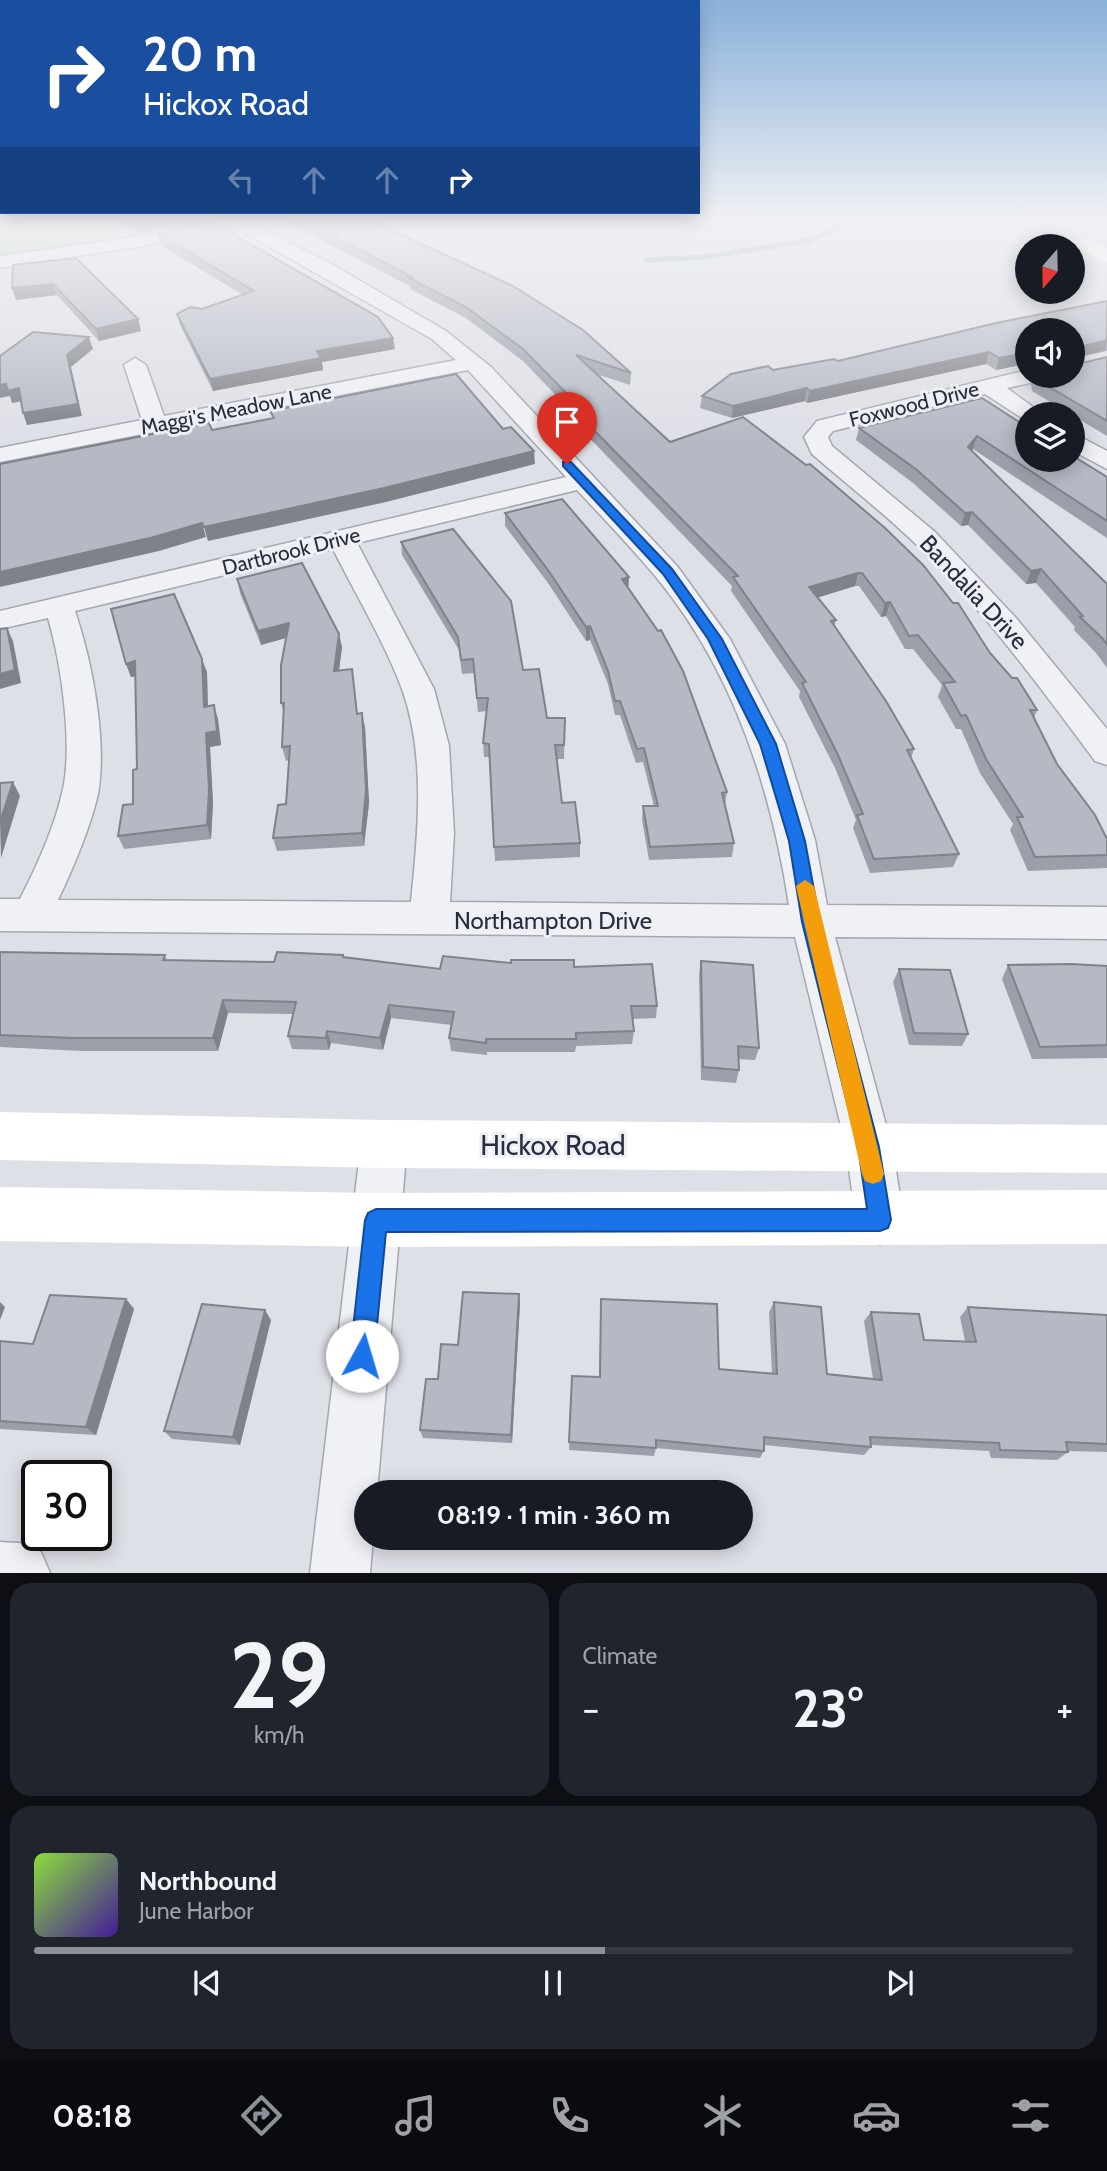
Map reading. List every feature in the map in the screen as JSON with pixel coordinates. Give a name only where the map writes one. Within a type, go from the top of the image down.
[{"type":"street","points":[[366,292],[439,335],[473,363],[667,572],[715,639],[768,744],[797,841],[811,922],[869,1147],[880,1220]]},
{"type":"street","name":"Maggi's Meadow Lane","points":[[0,455],[473,363]]},
{"type":"street","points":[[135,365],[155,425]]},
{"type":"street","name":"Foxwood Drive","points":[[821,449],[816,437],[825,426],[1015,380]]},
{"type":"street","points":[[988,386],[1015,403]]},
{"type":"street","points":[[1085,448],[1107,463]]},
{"type":"street","name":"Bandalia Drive","points":[[821,449],[936,548],[988,602],[1037,660],[1107,753]]},
{"type":"street","name":"Dartbrook Drive","points":[[0,620],[582,481]]},
{"type":"street","points":[[341,538],[418,690],[432,746],[436,834],[429,919]]},
{"type":"street","points":[[15,915],[51,876],[81,788],[82,726],[71,645],[59,607]]},
{"type":"street","name":"Northampton Drive","points":[[15,915],[1107,923]]},
{"type":"street","name":"Hickox Road","points":[[0,1136],[384,1144],[1107,1149]]},
{"type":"street","points":[[340,1573],[384,1144]]},
{"type":"street","points":[[0,1214],[376,1220],[1107,1217]]},
{"type":"street","points":[[0,1572],[20,1573]]},
{"type":"building","points":[[61,292],[111,292],[138,319],[96,329]]},
{"type":"building","points":[[250,292],[335,292],[378,317],[393,338],[317,351],[321,358],[210,379],[177,314],[190,307],[202,309]]},
{"type":"building","points":[[437,292],[523,292],[583,330],[631,373],[576,355],[670,442],[743,417],[806,465],[810,464],[885,528],[923,565],[953,603],[958,603],[990,653],[1012,678],[1017,678],[1037,710],[1030,710],[1057,764],[1095,815],[1107,839],[1107,855],[1035,857],[1017,817],[1023,817],[986,759],[966,715],[961,716],[943,683],[955,682],[918,635],[909,636],[890,602],[885,603],[862,573],[858,573],[809,587],[836,620],[831,621],[886,701],[914,749],[907,750],[959,854],[874,859],[857,815],[863,814],[838,755],[802,683],[806,682],[733,577],[738,576],[574,410],[581,408],[523,349],[466,307]]},
{"type":"building","points":[[1107,301],[1107,340],[1085,346],[1085,318],[1021,318]]},
{"type":"building","points":[[1015,319],[1015,355],[999,358],[989,352],[809,391],[807,388],[733,406],[702,396],[731,374],[768,366],[773,370],[834,359],[838,361]]},
{"type":"building","points":[[33,332],[89,337],[67,355],[78,404],[23,413],[19,388],[8,391],[6,384],[0,385],[0,356]]},
{"type":"building","points":[[1107,357],[1107,421],[1085,408],[1085,402],[1075,402],[1051,388],[1085,388],[1085,362]]},
{"type":"building","points":[[456,374],[503,429],[511,427],[534,451],[384,488],[204,527],[202,523],[154,537],[0,572],[0,464],[209,423],[212,430],[274,418],[270,411]]},
{"type":"building","points":[[982,398],[1015,419],[1015,461],[977,436],[968,447],[1107,584],[1107,645],[1041,569],[1031,571],[972,512],[965,513],[917,470],[859,428]]},
{"type":"building","points":[[1085,463],[1107,477],[1107,521],[1032,472],[1085,472]]},
{"type":"building","points":[[562,499],[629,577],[622,579],[658,631],[661,630],[683,671],[727,792],[722,793],[734,843],[650,847],[643,806],[658,806],[644,748],[637,749],[620,701],[615,701],[608,671],[590,626],[586,627],[505,513]]},
{"type":"building","points":[[453,529],[511,601],[523,670],[539,669],[547,718],[565,718],[564,745],[555,745],[562,803],[575,802],[580,843],[494,847],[489,744],[483,743],[488,698],[477,698],[473,659],[461,660],[458,637],[401,542]]},
{"type":"building","points":[[302,563],[339,634],[334,671],[352,669],[357,714],[362,713],[366,790],[362,833],[273,838],[278,805],[286,804],[290,746],[282,747],[284,703],[281,703],[281,665],[289,623],[258,631],[237,579]]},
{"type":"building","points":[[174,594],[202,659],[204,707],[214,705],[217,731],[206,733],[209,790],[207,825],[118,836],[123,805],[133,804],[133,770],[137,769],[135,661],[126,664],[111,609]]},
{"type":"building","points":[[7,628],[15,670],[0,674],[0,629]]},
{"type":"building","points":[[13,782],[0,822],[0,783]]},
{"type":"building","points":[[0,952],[165,955],[163,960],[274,962],[277,952],[343,955],[440,969],[443,956],[511,963],[511,960],[574,960],[574,967],[652,964],[657,1006],[631,1006],[634,1031],[576,1033],[576,1039],[486,1039],[486,1043],[449,1038],[454,1012],[389,1005],[380,1038],[327,1031],[326,1038],[288,1036],[296,1002],[223,1000],[213,1038],[0,1035]]},
{"type":"building","points":[[701,961],[753,965],[759,1048],[738,1046],[739,1070],[703,1067]]},
{"type":"building","points":[[1008,965],[1107,966],[1107,1045],[1040,1047]]},
{"type":"building","points":[[899,969],[950,970],[968,1034],[914,1033]]},
{"type":"building","points":[[463,1292],[519,1294],[511,1435],[420,1430],[426,1379],[438,1379],[441,1344],[458,1345]]},
{"type":"building","points":[[50,1295],[126,1299],[86,1427],[0,1421],[0,1341],[33,1344]]},
{"type":"building","points":[[601,1299],[717,1304],[719,1369],[777,1374],[774,1302],[821,1307],[827,1374],[882,1380],[871,1312],[919,1314],[924,1340],[976,1342],[968,1307],[1107,1315],[1107,1444],[1066,1442],[1068,1452],[1000,1450],[999,1443],[870,1437],[871,1447],[764,1437],[764,1451],[656,1440],[656,1448],[569,1442],[572,1376],[600,1377]]},
{"type":"building","points":[[202,1304],[265,1310],[233,1437],[164,1431]]},
{"type":"slow traffic","points":[[805,886],[811,922],[869,1147],[873,1174]]},
{"type":"route","points":[[362,1356],[376,1220],[880,1220],[869,1147],[811,922],[797,841],[768,744],[715,639],[667,572],[567,464]]}]
